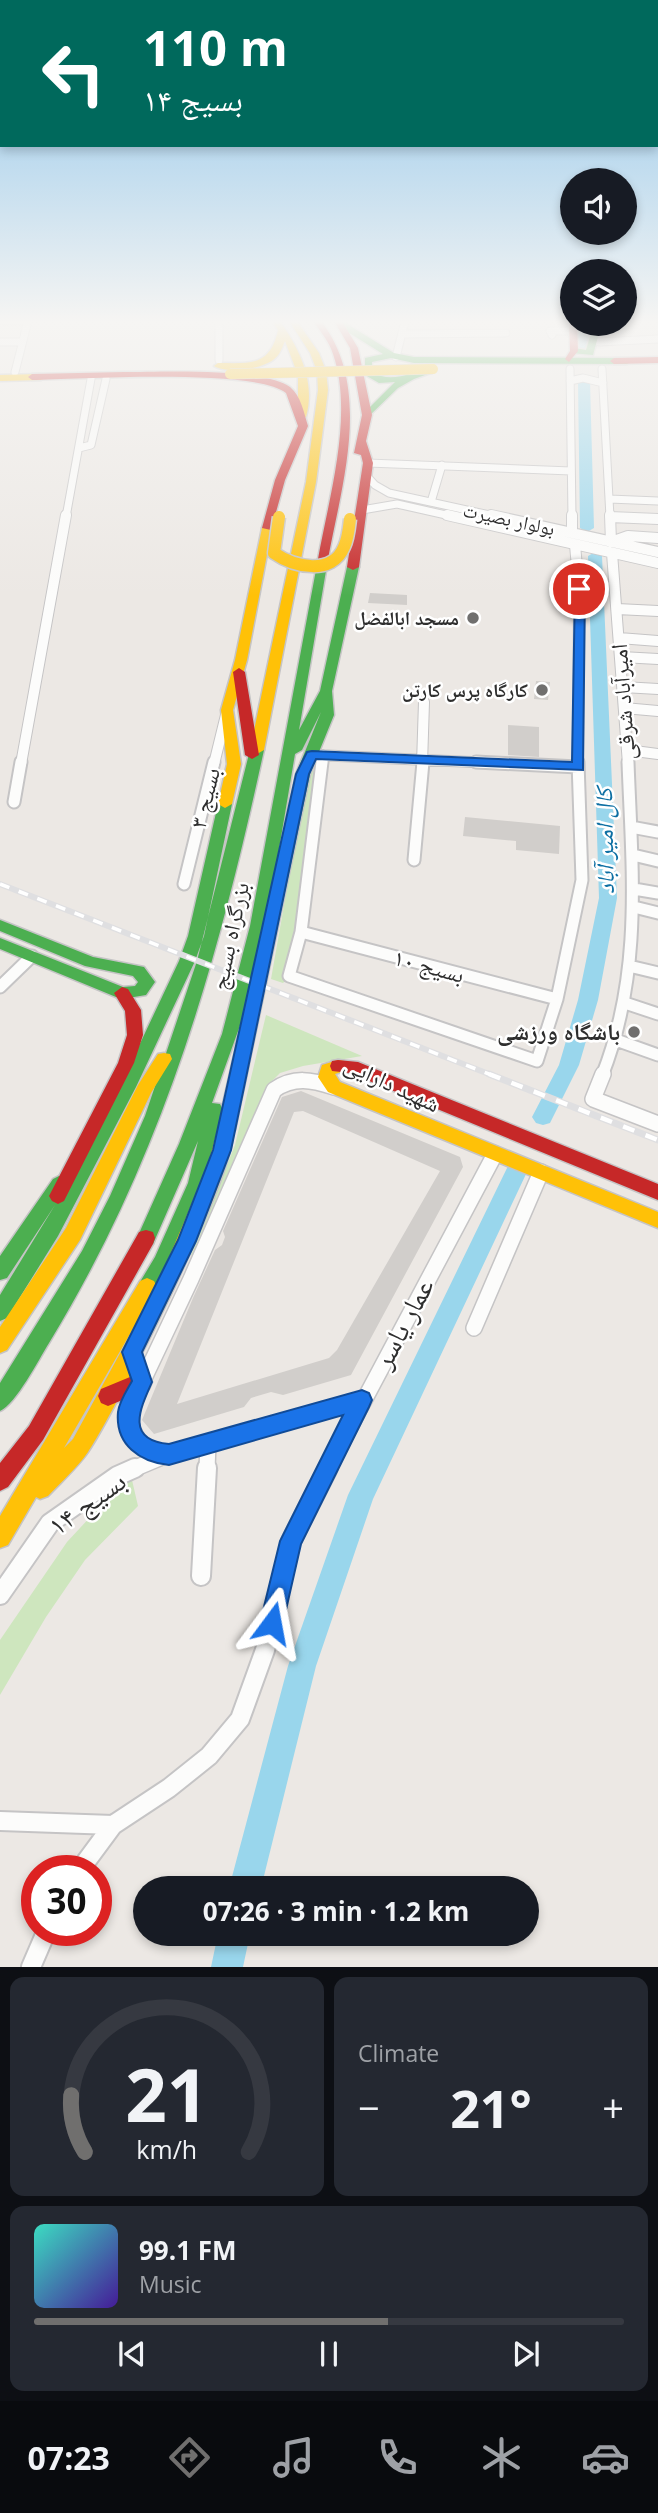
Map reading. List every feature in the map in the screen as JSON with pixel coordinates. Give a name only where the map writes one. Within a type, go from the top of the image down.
[{"type":"main road","points":[[0,1312],[51,1230],[149,1046],[196,936],[234,764],[227,711],[239,672],[264,539],[285,460],[303,426],[298,413]]},
{"type":"main road","points":[[304,413],[303,426],[279,517],[274,553],[287,562],[310,566],[339,556],[356,515],[367,469],[362,442]]},
{"type":"main road","name":"بزرگراه بسیج","points":[[0,1401],[38,1345],[96,1241],[146,1135],[185,1028],[218,923],[254,772],[319,437],[321,413]]},
{"type":"main road","name":"بزرگراه بسیج","points":[[0,1480],[36,1433],[139,1254],[188,1144],[230,1034],[258,926],[338,471],[345,413]]},
{"type":"main road","points":[[284,771],[326,691],[357,549],[355,468],[368,415]]},
{"type":"main road","points":[[239,672],[254,772]]},
{"type":"main road","points":[[13,1515],[80,1447],[132,1352],[187,1241],[222,1150],[303,774],[317,755],[328,715],[326,691]]},
{"type":"main road","points":[[0,925],[90,962],[143,974],[147,982],[141,991],[122,993],[0,943]]},
{"type":"main road","points":[[0,1293],[25,1274],[71,1167],[126,1063],[135,1035],[132,1010],[122,993]]},
{"type":"main road","points":[[0,1344],[73,1234],[144,1090],[185,1028]]},
{"type":"main road","points":[[0,1537],[167,1251],[197,1183],[230,1034]]},
{"type":"main road","name":"شهید دارایی","points":[[653,1190],[352,1067],[337,1066],[328,1070],[326,1077],[334,1087],[658,1220]]},
{"type":"main road","points":[[0,1272],[71,1167]]},
{"type":"main road","points":[[638,1212],[629,1196],[637,1188],[653,1190]]},
{"type":"main road","points":[[108,1396],[142,1382],[132,1352]]},
{"type":"street","points":[[14,802],[79,448],[89,413]]},
{"type":"street","points":[[79,448],[91,444],[95,413]]},
{"type":"street","points":[[571,413],[574,539],[579,589],[578,767],[582,880],[556,999],[537,1061],[289,976],[301,932],[317,755],[578,767]]},
{"type":"street","name":"امیرآباد شرقی","points":[[603,413],[627,750],[634,907],[625,1003],[616,1040],[593,1099],[658,1124]]},
{"type":"street","points":[[367,469],[442,465],[571,471]]},
{"type":"street","points":[[431,502],[442,465]]},
{"type":"street","name":"بولوار بصیرت","points":[[367,469],[375,485],[389,493],[574,539]]},
{"type":"street","points":[[389,493],[381,495],[380,499],[397,504]]},
{"type":"street","points":[[609,499],[658,501]]},
{"type":"street","name":"بولوار بصیرت","points":[[356,515],[397,504],[612,547],[658,552]]},
{"type":"street","points":[[610,517],[658,519]]},
{"type":"street","points":[[612,547],[628,537],[658,538]]},
{"type":"street","name":"بولوار بصیرت","points":[[612,547],[658,563]]},
{"type":"street","points":[[617,609],[658,611]]},
{"type":"street","points":[[619,638],[658,640]]},
{"type":"street","points":[[621,657],[658,659]]},
{"type":"street","points":[[623,687],[658,689]]},
{"type":"street","points":[[414,860],[423,758],[424,702]]},
{"type":"street","points":[[624,708],[658,711]]},
{"type":"street","name":"بسیج ۳","points":[[184,884],[227,711]]},
{"type":"street","points":[[627,750],[658,754]]},
{"type":"street","points":[[631,827],[658,832]]},
{"type":"street","points":[[633,855],[658,860]]},
{"type":"street","points":[[634,889],[658,894]]},
{"type":"street","points":[[634,907],[658,913]]},
{"type":"street","name":"بسیج ۱۰","points":[[301,932],[556,999]]},
{"type":"street","points":[[0,987],[32,956]]},
{"type":"street","points":[[629,966],[658,973]]},
{"type":"street","points":[[625,1003],[658,1014]]},
{"type":"street","points":[[616,1040],[658,1055]]},
{"type":"street","points":[[169,1454],[151,1452],[139,1445],[130,1428],[129,1410],[191,1279],[274,1090],[287,1080],[309,1078],[334,1087]]},
{"type":"street","name":"عمار یاسر","points":[[91,1855],[113,1825],[169,1788],[209,1756],[240,1719],[265,1650],[291,1541],[362,1400],[495,1154]]},
{"type":"street","points":[[474,1328],[541,1172]]},
{"type":"street","name":"بسیج ۱۴","points":[[0,1595],[50,1523],[117,1476],[169,1454],[362,1400]]},
{"type":"street","points":[[201,1576],[208,1443]]},
{"type":"street","points":[[0,1821],[113,1825]]},
{"type":"street","points":[[31,1967],[40,1946]]},
{"type":"green space","points":[[320,766],[288,978],[283,983],[271,979],[307,775]]},
{"type":"green space","points":[[266,1015],[362,1056],[303,1066],[280,1073],[267,1086],[196,1256],[191,1255],[235,1145]]},
{"type":"green space","points":[[132,1480],[138,1506],[85,1560],[46,1617],[0,1695],[0,1640],[67,1542],[119,1486]]},
{"type":"building","points":[[370,593],[407,595],[407,605],[368,603]]},
{"type":"building","name":"کارگاه پرس کارتن","points":[[536,681],[550,682],[548,700],[534,699]]},
{"type":"building","points":[[508,725],[539,727],[539,757],[508,755]]},
{"type":"building","points":[[465,817],[560,826],[559,854],[516,850],[516,841],[463,836]]},
{"type":"building","points":[[301,1091],[460,1157],[463,1167],[351,1375],[283,1395],[271,1392],[251,1398],[244,1407],[154,1434],[142,1420],[193,1298],[215,1250],[222,1245],[225,1237],[223,1231],[282,1097]],"holes":[[[303,1111],[440,1171],[337,1350],[329,1358],[177,1404],[294,1112]]]},
{"type":"waterway","name":"کال امیر آباد","points":[[585,413],[587,528]]},
{"type":"waterway","name":"کال امیر آباد","points":[[543,1117],[569,1065],[588,1000],[608,898],[595,556]]},
{"type":"waterway","points":[[248,1876],[302,1666],[361,1495],[516,1172]]},
{"type":"waterway","points":[[227,1967],[231,1946]]},
{"type":"railway","points":[[0,884],[494,1076]]},
{"type":"railway","points":[[489,1074],[658,1140]]},
{"type":"traffic: fast","points":[[146,1238],[188,1144],[230,1034],[258,926],[323,559]]},
{"type":"traffic: fast","points":[[226,1130],[303,774],[328,715],[326,691],[353,567]]},
{"type":"traffic: fast","points":[[295,750],[326,691]]},
{"type":"traffic: fast","points":[[0,1401],[89,1257],[119,1197],[153,1116],[189,1013],[220,909],[257,750]]},
{"type":"traffic: fast","points":[[0,1312],[51,1230],[128,1087],[187,961],[196,936],[225,804]]},
{"type":"traffic: fast","points":[[0,925],[90,962],[138,971],[147,982],[140,991],[122,993],[0,943]]},
{"type":"traffic: fast","points":[[147,1287],[162,1262],[197,1183],[214,1109]]},
{"type":"traffic: fast","points":[[0,1272],[59,1184]]},
{"type":"traffic: slow","points":[[257,750],[311,482],[320,413]]},
{"type":"traffic: slow","points":[[279,517],[274,553],[290,562],[309,566],[327,564],[342,552],[347,541],[350,519]]},
{"type":"traffic: slow","points":[[225,804],[234,764],[227,710],[241,660],[267,528]]},
{"type":"traffic: slow","points":[[0,1344],[73,1234],[144,1090],[164,1059]]},
{"type":"traffic: slow","points":[[338,1066],[328,1070],[326,1077],[334,1087],[658,1220]]},
{"type":"traffic: slow","points":[[40,1488],[80,1446],[140,1338],[186,1241],[222,1150],[226,1130]]},
{"type":"traffic: slow","points":[[0,1537],[147,1287]]},
{"type":"traffic: jam","points":[[267,528],[280,480],[303,426],[299,413]]},
{"type":"traffic: jam","points":[[323,559],[337,483],[345,413]]},
{"type":"traffic: jam","points":[[359,453],[367,413]]},
{"type":"traffic: jam","points":[[353,567],[368,463],[362,442]]},
{"type":"traffic: jam","points":[[239,672],[252,755]]},
{"type":"traffic: jam","points":[[58,1196],[126,1063],[135,1035],[133,1010],[122,993]]},
{"type":"traffic: jam","points":[[338,1066],[352,1067],[658,1192]]},
{"type":"traffic: jam","points":[[0,1480],[36,1433],[146,1238]]},
{"type":"traffic: jam","points":[[108,1396],[142,1382],[132,1352]]},
{"type":"place","name":"مسجد ابالفضل","points":[[473,618]]},
{"type":"place","name":"کارگاه پرس کارتن","points":[[542,690]]},
{"type":"place","name":"باشگاه ورزشی","points":[[634,1032]]},
{"type":"route","points":[[272,1623],[291,1541],[362,1400],[169,1454],[151,1452],[139,1445],[130,1428],[129,1410],[142,1382],[132,1352],[187,1241],[222,1150],[303,774],[312,755],[578,767],[579,589]]}]
